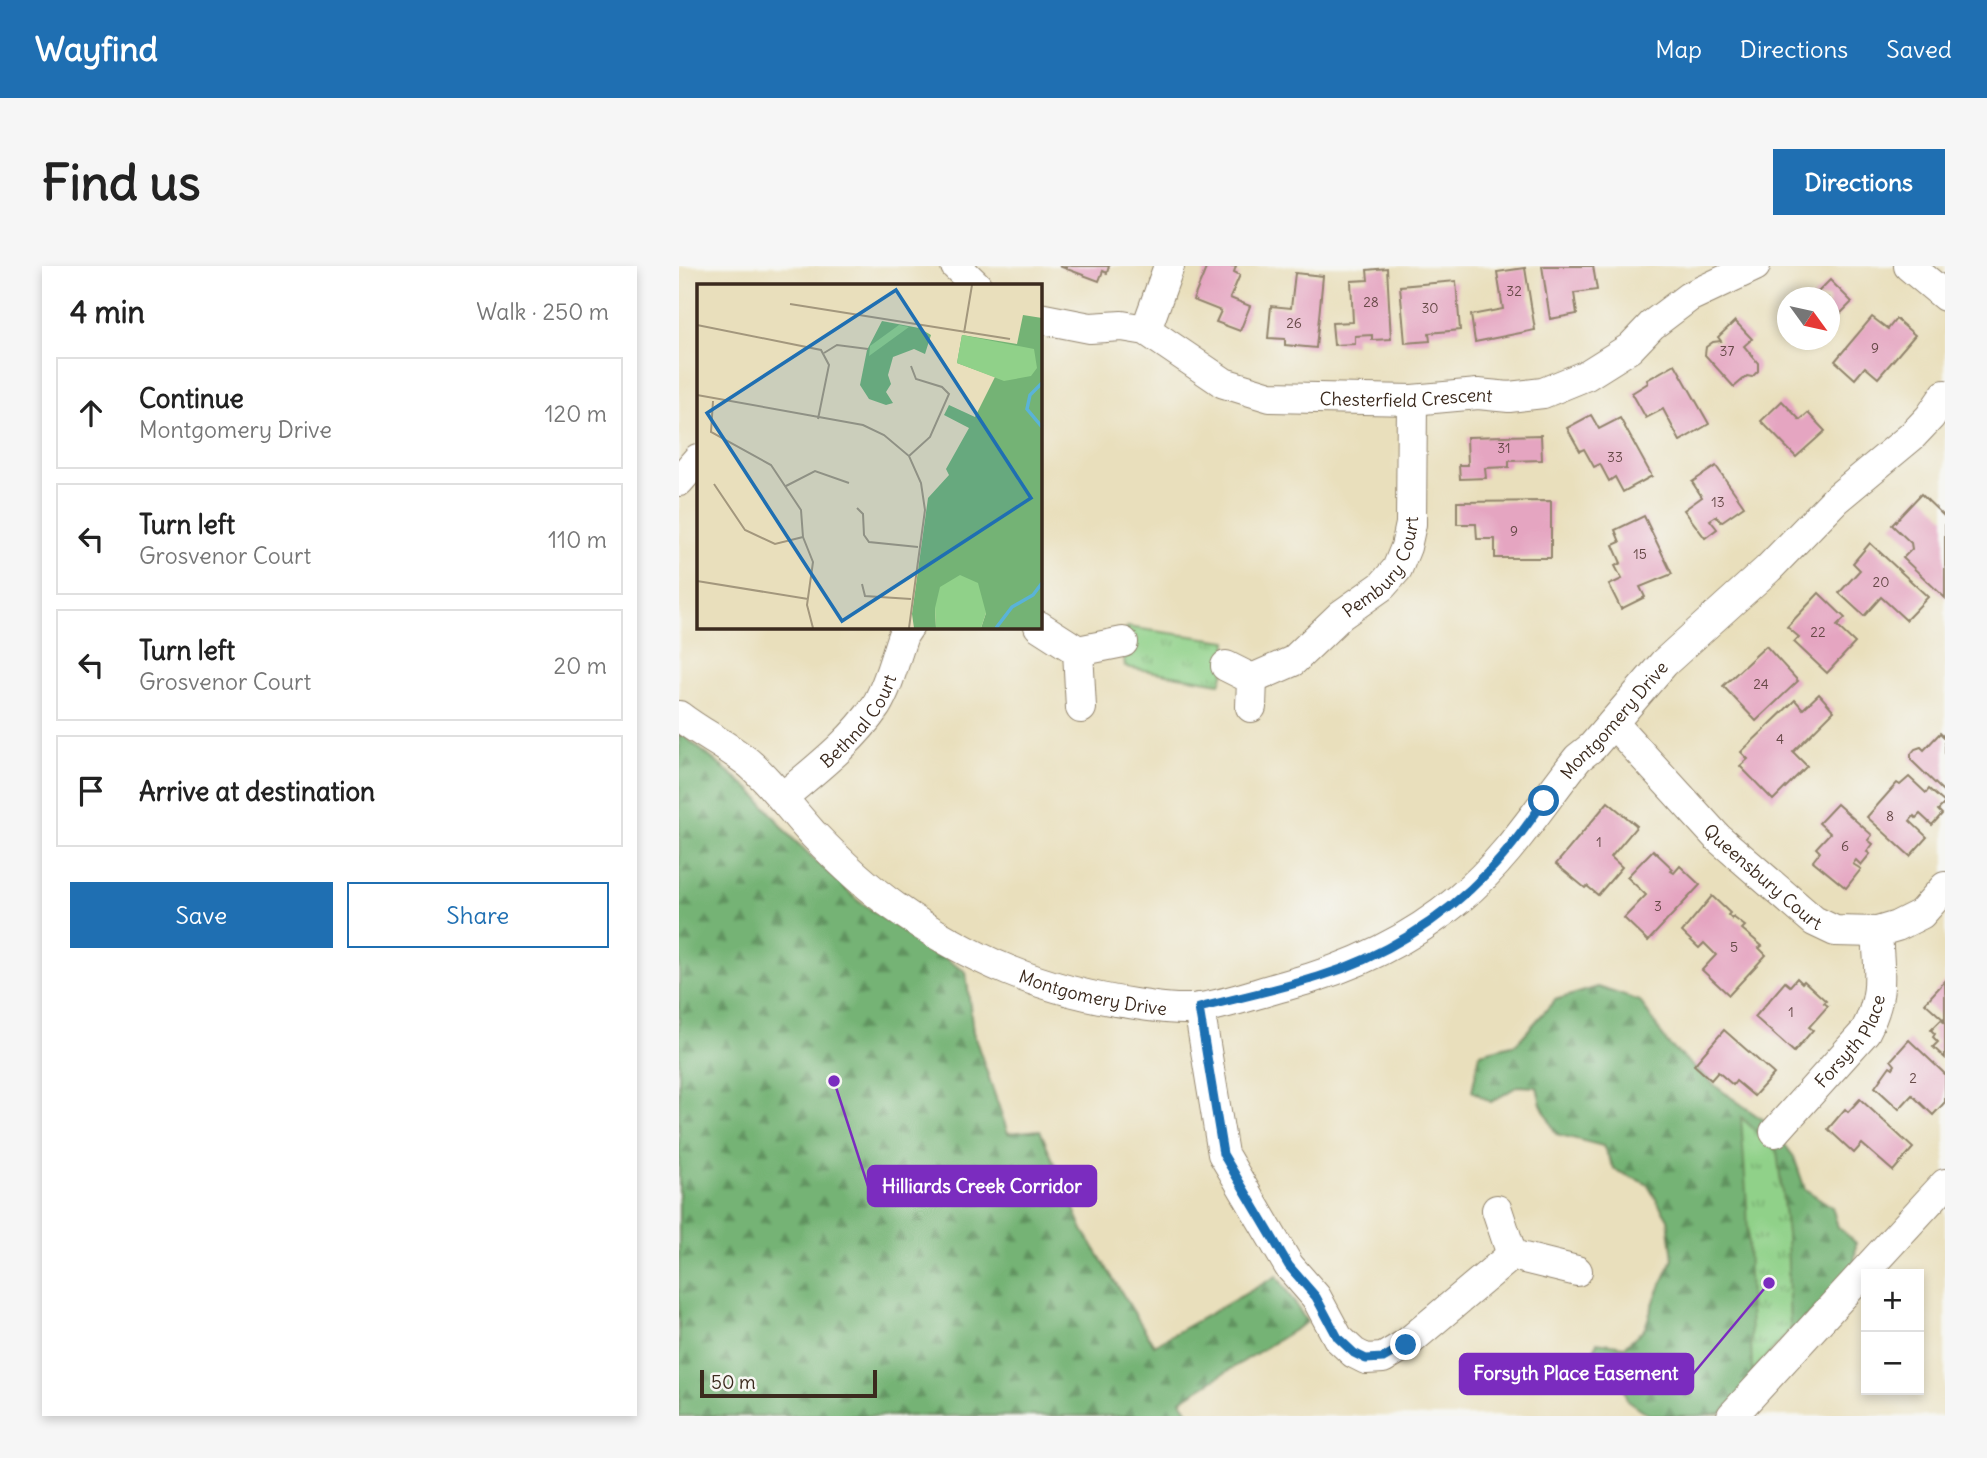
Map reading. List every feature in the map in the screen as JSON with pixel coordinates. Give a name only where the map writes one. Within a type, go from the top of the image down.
[{"type":"street","points":[[956,266],[975,284]]},
{"type":"street","points":[[1146,330],[1169,266]]},
{"type":"street","name":"Chesterfield Crescent","points":[[1041,318],[1090,328],[1122,326],[1146,330],[1224,383],[1270,397],[1412,400],[1478,394],[1509,397],[1543,393],[1587,375],[1619,355],[1689,297],[1755,266]]},
{"type":"street","points":[[1909,266],[1945,296]]},
{"type":"street","name":"Montgomery Drive","points":[[679,716],[750,764],[783,797],[811,832],[861,879],[893,905],[968,953],[1027,979],[1062,990],[1158,1007],[1199,1008],[1319,977],[1360,961],[1432,920],[1489,872],[1578,758],[1592,747],[1664,663],[1767,569],[1835,500],[1912,436],[1930,418],[1945,395]]},
{"type":"street","name":"Pembury Court","points":[[1243,684],[1293,661],[1341,615],[1383,586],[1397,569],[1411,524],[1412,400]]},
{"type":"street","points":[[679,481],[697,460]]},
{"type":"street","points":[[1041,627],[1078,651],[1123,642]]},
{"type":"street","name":"Bethnal Court","points":[[783,797],[826,761],[859,728],[877,704],[908,628]]},
{"type":"street","points":[[1078,651],[1081,708]]},
{"type":"street","name":"Queensbury Court","points":[[1613,723],[1717,837],[1814,921],[1835,931],[1877,933],[1921,914],[1945,887]]},
{"type":"street","name":"Forsyth Place","points":[[1775,1132],[1865,1032],[1875,1013],[1880,992],[1877,933]]},
{"type":"street","points":[[1199,1008],[1223,1154],[1289,1266],[1316,1297],[1338,1338],[1354,1353],[1366,1359],[1383,1358],[1406,1345],[1511,1255]]},
{"type":"street","points":[[1732,1416],[1945,1184]]},
{"type":"street","points":[[1497,1210],[1511,1255]]},
{"type":"street","points":[[1511,1255],[1577,1271]]},
{"type":"green space","points":[[1127,627],[1227,641],[1226,666],[1220,683],[1125,667],[1123,642]]},
{"type":"green space","points":[[679,732],[752,791],[793,839],[858,901],[966,972],[973,1032],[1008,1133],[1040,1130],[1083,1230],[1154,1345],[1277,1276],[1307,1322],[1181,1400],[1190,1416],[679,1416]]},
{"type":"green space","points":[[1598,987],[1640,1001],[1668,1044],[1718,1088],[1770,1125],[1794,1157],[1805,1189],[1832,1207],[1838,1227],[1856,1243],[1854,1271],[1790,1331],[1752,1372],[1745,1391],[1721,1413],[1650,1416],[1627,1400],[1621,1378],[1604,1373],[1591,1359],[1597,1342],[1625,1346],[1645,1328],[1673,1259],[1668,1219],[1647,1184],[1615,1170],[1603,1146],[1556,1134],[1541,1104],[1537,1087],[1518,1086],[1491,1102],[1472,1091],[1480,1053],[1516,1044],[1555,1000]]},
{"type":"green space","points":[[1741,1117],[1777,1151],[1787,1235],[1790,1331],[1752,1372],[1747,1207]]},
{"type":"building","points":[[1059,266],[1109,266],[1107,273],[1103,271],[1099,281]]},
{"type":"building","points":[[1207,266],[1236,266],[1234,272],[1240,275],[1230,298],[1250,306],[1240,331],[1216,322],[1221,311],[1193,300]]},
{"type":"building","points":[[1542,266],[1593,266],[1597,290],[1574,293],[1577,314],[1550,319]]},
{"type":"building","points":[[1387,268],[1391,339],[1372,340],[1372,335],[1355,336],[1355,344],[1334,345],[1332,323],[1353,322],[1351,281],[1368,280],[1367,270]]},
{"type":"building","points":[[1525,268],[1535,330],[1475,342],[1471,315],[1503,309],[1497,272]]},
{"type":"building","points":[[1295,273],[1323,276],[1316,348],[1285,345],[1285,339],[1268,338],[1271,306],[1291,308]]},
{"type":"building","points":[[1830,280],[1837,287],[1823,287]]},
{"type":"building","points":[[1456,281],[1460,330],[1429,333],[1430,341],[1405,343],[1400,286]]},
{"type":"building","points":[[1840,290],[1852,302],[1840,314]]},
{"type":"building","points":[[1872,317],[1888,329],[1896,319],[1915,335],[1878,378],[1865,367],[1855,379],[1835,361]]},
{"type":"building","points":[[1735,321],[1752,339],[1744,346],[1758,363],[1758,371],[1734,387],[1705,355],[1706,347],[1721,341],[1718,337]]},
{"type":"building","points":[[1675,364],[1709,424],[1680,441],[1663,409],[1646,418],[1632,393],[1648,383],[1647,380]]},
{"type":"building","points":[[1782,401],[1800,420],[1808,413],[1825,431],[1796,457],[1761,421]]},
{"type":"building","points":[[1591,415],[1599,429],[1620,418],[1652,476],[1623,492],[1615,477],[1609,481],[1600,464],[1594,467],[1584,449],[1580,451],[1567,428]]},
{"type":"building","points":[[1541,435],[1542,460],[1509,461],[1509,467],[1485,468],[1486,478],[1460,479],[1459,465],[1468,465],[1467,437]]},
{"type":"building","points":[[1716,466],[1744,506],[1721,522],[1716,516],[1710,520],[1717,529],[1705,538],[1684,510],[1702,497],[1692,482]]},
{"type":"building","points":[[1921,494],[1945,517],[1945,598],[1903,558],[1912,549],[1911,543],[1892,525]]},
{"type":"building","points":[[1551,501],[1551,558],[1495,558],[1495,539],[1477,539],[1476,524],[1457,524],[1457,502]]},
{"type":"building","points":[[1644,516],[1672,574],[1640,587],[1645,597],[1621,609],[1609,585],[1622,579],[1615,566],[1621,563],[1613,545],[1620,542],[1615,530]]},
{"type":"building","points":[[1870,543],[1928,597],[1906,620],[1881,597],[1864,616],[1839,593],[1860,570],[1853,563]]},
{"type":"building","points":[[1819,593],[1845,618],[1837,626],[1855,643],[1827,673],[1794,642],[1799,637],[1787,627]]},
{"type":"building","points":[[1766,646],[1798,681],[1756,721],[1723,686]]},
{"type":"building","points":[[1819,694],[1834,711],[1793,752],[1807,766],[1773,800],[1740,766],[1748,759],[1741,752],[1795,700],[1803,709]]},
{"type":"building","points":[[1940,733],[1945,738],[1945,793],[1911,760],[1915,749],[1921,747],[1924,750]]},
{"type":"building","points":[[1909,777],[1926,793],[1929,789],[1945,803],[1938,810],[1942,814],[1932,825],[1920,814],[1910,821],[1927,837],[1910,856],[1867,817],[1897,783],[1900,785]]},
{"type":"building","points":[[1608,802],[1637,826],[1611,857],[1622,867],[1598,895],[1556,864]]},
{"type":"building","points":[[1837,804],[1872,835],[1868,840],[1873,844],[1867,852],[1870,854],[1861,865],[1856,860],[1853,864],[1861,869],[1846,888],[1813,861],[1820,852],[1816,848],[1830,833],[1819,823]]},
{"type":"building","points":[[1653,850],[1673,869],[1671,871],[1674,873],[1680,866],[1700,885],[1648,941],[1624,918],[1646,895],[1627,877]]},
{"type":"building","points":[[1712,896],[1730,913],[1728,915],[1732,919],[1733,917],[1745,926],[1742,929],[1762,946],[1759,948],[1766,955],[1729,995],[1702,970],[1716,955],[1704,943],[1699,948],[1682,932]]},
{"type":"building","points":[[1797,978],[1802,983],[1804,981],[1828,1006],[1809,1027],[1813,1030],[1794,1052],[1755,1017],[1785,982],[1790,986]]},
{"type":"building","points":[[1945,981],[1945,1021],[1925,1003]]},
{"type":"building","points":[[1941,1020],[1945,1023],[1945,1058],[1933,1047],[1938,1042],[1931,1030]]},
{"type":"building","points":[[1724,1030],[1774,1074],[1754,1096],[1736,1081],[1733,1085],[1718,1072],[1711,1080],[1694,1065]]},
{"type":"building","points":[[1909,1040],[1945,1074],[1945,1102],[1933,1115],[1912,1095],[1899,1109],[1875,1087],[1890,1066],[1893,1068],[1895,1065],[1891,1060]]},
{"type":"building","points":[[1860,1099],[1913,1148],[1893,1171],[1862,1144],[1854,1153],[1828,1129],[1845,1109],[1848,1112]]},
{"type":"place","name":"Hilliards Creek Corridor","points":[[834,1081]]},
{"type":"place","name":"Forsyth Place Easement","points":[[1769,1283]]},
{"type":"route","points":[[1406,1345],[1383,1358],[1366,1359],[1354,1353],[1338,1338],[1316,1297],[1289,1266],[1223,1154],[1199,1008],[1319,977],[1360,961],[1401,940],[1432,920],[1489,872],[1515,842],[1544,801]]}]
